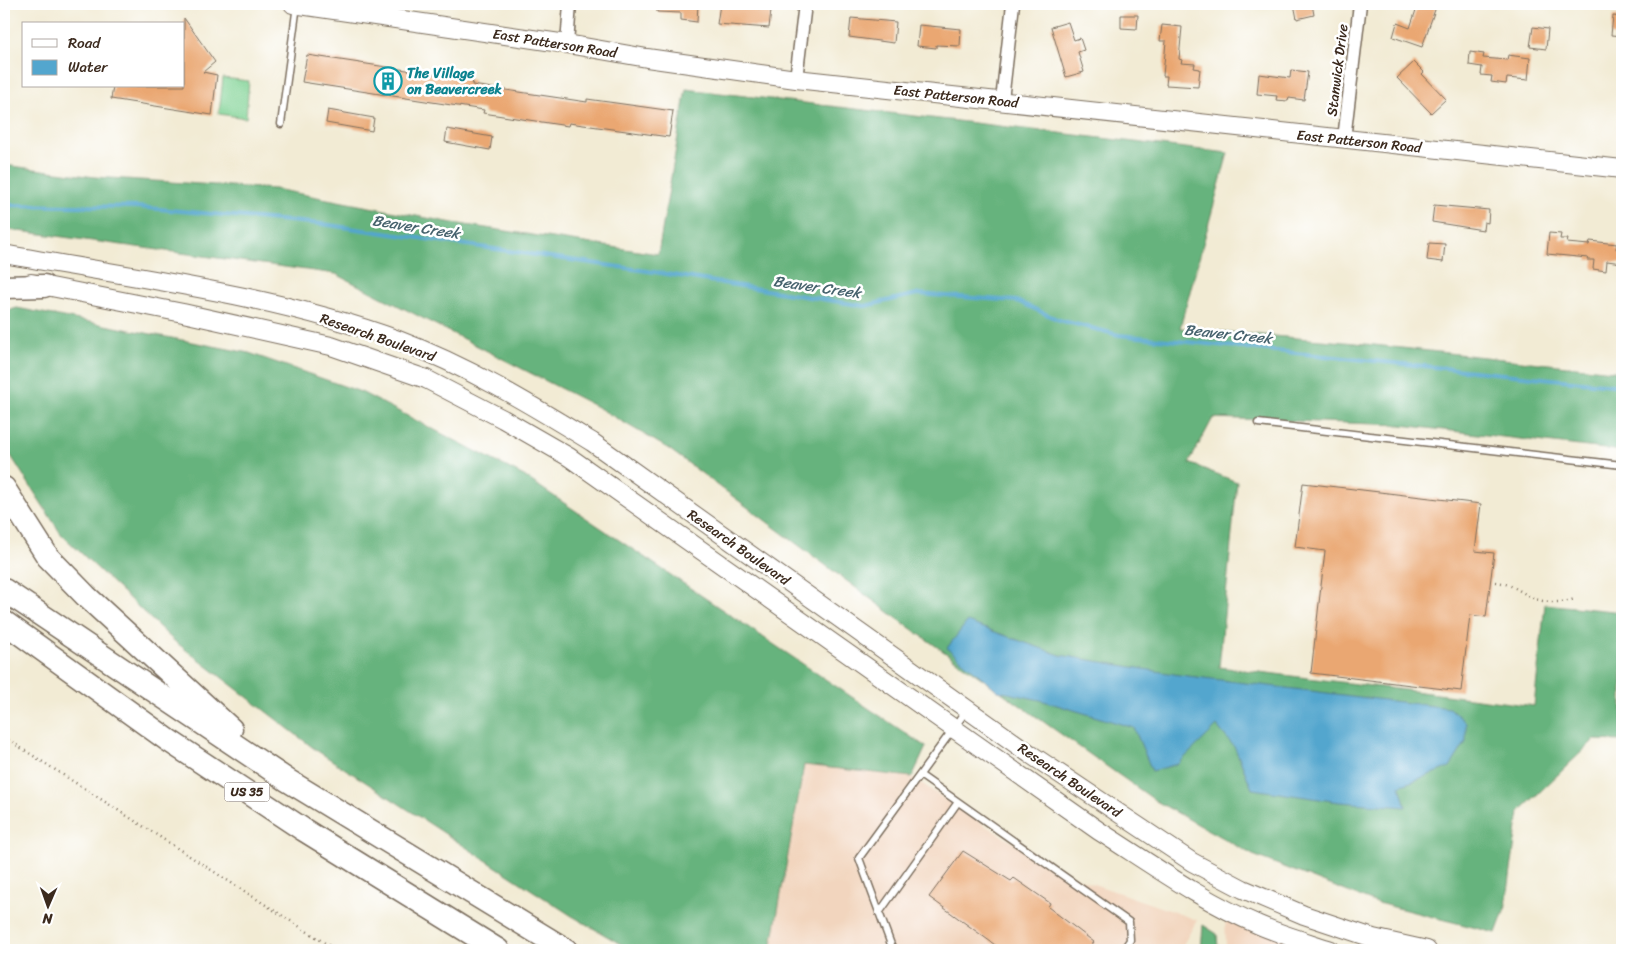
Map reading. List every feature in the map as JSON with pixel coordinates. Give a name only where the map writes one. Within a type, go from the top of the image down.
[{"type":"highway","points":[[4,287],[44,286]]},
{"type":"highway","points":[[4,488],[48,557],[86,596],[287,780]]},
{"type":"highway","name":"US 35","points":[[4,590],[287,780],[566,950]]},
{"type":"highway","name":"US 35","points":[[4,622],[168,740],[304,830],[498,950]]},
{"type":"main road","name":"East Patterson Road","points":[[293,4],[362,8],[647,58],[796,78],[1622,169]]},
{"type":"main road","name":"Research Boulevard","points":[[4,254],[266,302],[398,340],[453,363],[525,401],[592,442],[1030,754],[1192,862],[1243,889],[1312,918],[1373,938],[1426,950]]},
{"type":"main road","name":"Research Boulevard","points":[[4,278],[182,313],[331,346],[426,379],[503,419],[569,457],[1099,831],[1163,872],[1225,909],[1259,925],[1332,950]]},
{"type":"street","points":[[567,44],[570,4]]},
{"type":"street","points":[[796,78],[805,4]]},
{"type":"street","points":[[1002,100],[1013,4]]},
{"type":"street","name":"Stanwick Drive","points":[[1344,139],[1360,4]]},
{"type":"lane","points":[[281,124],[297,4]]},
{"type":"lane","points":[[1258,423],[1622,465]]},
{"type":"lane","points":[[893,950],[859,858],[968,709]]},
{"type":"lane","points":[[920,775],[1129,922],[1130,940],[1123,950]]},
{"type":"lane","points":[[879,913],[958,802]]},
{"type":"path","points":[[1496,582],[1510,584],[1534,599],[1568,602],[1576,598]]},
{"type":"path","points":[[4,737],[336,950]]},
{"type":"shaded area","points":[[804,765],[912,777],[976,820],[1065,874],[1197,920],[1180,950],[771,950]]},
{"type":"shaded area","points":[[1225,909],[1331,950],[1226,950]]},
{"type":"green space","points":[[223,78],[249,81],[246,118],[219,114]]},
{"type":"green space","points":[[686,89],[1228,153],[1180,328],[1356,343],[1622,372],[1622,451],[1401,425],[1213,418],[1189,463],[1237,482],[1219,667],[1534,706],[1545,604],[1622,612],[1622,741],[1594,740],[1519,812],[1506,906],[1496,933],[1374,902],[1253,855],[1156,801],[906,625],[669,449],[599,408],[336,274],[4,229],[4,165],[95,177],[275,189],[453,223],[658,254]]},
{"type":"green space","points":[[17,308],[249,353],[361,392],[524,476],[926,747],[912,777],[804,765],[771,950],[631,950],[572,916],[316,750],[173,640],[61,534],[4,445],[4,312]]},
{"type":"green space","points":[[1203,925],[1217,934],[1218,950],[1201,950]]},
{"type":"water","points":[[967,622],[1060,655],[1180,675],[1450,708],[1466,723],[1466,742],[1450,767],[1400,786],[1406,807],[1339,802],[1252,789],[1235,748],[1217,726],[1178,764],[1152,771],[1134,728],[1040,700],[998,691],[947,648]]},
{"type":"building","points":[[657,4],[698,4],[697,22],[681,20],[681,13],[657,12]]},
{"type":"building","points":[[720,4],[771,10],[769,28],[717,24]]},
{"type":"building","points":[[1294,4],[1312,4],[1314,15],[1297,19]]},
{"type":"building","points":[[1418,4],[1437,4],[1422,47],[1393,37],[1397,23],[1410,28]]},
{"type":"building","points":[[1121,15],[1138,15],[1137,29],[1121,28]]},
{"type":"building","points":[[1613,16],[1622,17],[1622,36],[1611,35]]},
{"type":"building","points":[[184,18],[215,62],[203,72],[217,75],[212,115],[111,99],[113,88],[185,88]]},
{"type":"building","points":[[851,18],[896,22],[894,43],[849,37]]},
{"type":"building","points":[[1068,22],[1074,40],[1080,38],[1084,50],[1078,52],[1084,72],[1066,77],[1051,27]]},
{"type":"building","points":[[919,25],[961,29],[960,46],[936,45],[936,48],[917,46]]},
{"type":"building","points":[[1162,25],[1182,27],[1179,59],[1182,60],[1181,63],[1195,64],[1194,68],[1200,69],[1198,87],[1166,85],[1167,76],[1163,76],[1166,41],[1160,41]]},
{"type":"building","points":[[1533,27],[1548,29],[1546,49],[1530,47]]},
{"type":"building","points":[[1470,52],[1484,54],[1483,58],[1507,60],[1508,55],[1530,58],[1528,80],[1507,78],[1506,84],[1491,82],[1492,76],[1481,75],[1482,67],[1469,65]]},
{"type":"building","points":[[307,55],[473,80],[472,85],[587,102],[587,99],[673,111],[669,137],[569,123],[568,126],[483,113],[484,110],[302,82]]},
{"type":"building","points":[[1414,62],[1424,72],[1422,74],[1446,99],[1431,113],[1397,78]]},
{"type":"building","points":[[1291,70],[1308,72],[1304,100],[1289,98],[1288,101],[1276,100],[1277,96],[1257,94],[1259,74],[1290,78]]},
{"type":"building","points":[[328,110],[374,118],[372,131],[326,123]]},
{"type":"building","points":[[447,129],[492,137],[490,150],[445,142]]},
{"type":"building","points":[[1434,205],[1489,210],[1488,223],[1484,222],[1483,230],[1432,222]]},
{"type":"building","points":[[1549,233],[1561,234],[1560,239],[1568,239],[1567,243],[1589,245],[1590,241],[1617,244],[1616,249],[1622,250],[1622,263],[1607,261],[1606,271],[1593,269],[1594,260],[1587,260],[1588,258],[1547,254]]},
{"type":"building","points":[[1429,243],[1445,244],[1443,262],[1427,260]]},
{"type":"building","points":[[1303,483],[1481,504],[1475,551],[1494,553],[1486,617],[1470,615],[1461,691],[1311,673],[1325,551],[1295,547]]},
{"type":"building","points":[[963,851],[1011,881],[1014,878],[1050,903],[1048,907],[1094,942],[1088,950],[1002,950],[929,897]]},
{"type":"waterway","name":"Beaver Creek","points":[[4,205],[137,207],[322,224],[654,272],[865,306],[917,294],[1017,301],[1059,320],[1119,335],[1622,386]]},
{"type":"place","name":"The Village on Beavercreek","points":[[388,81]]}]
